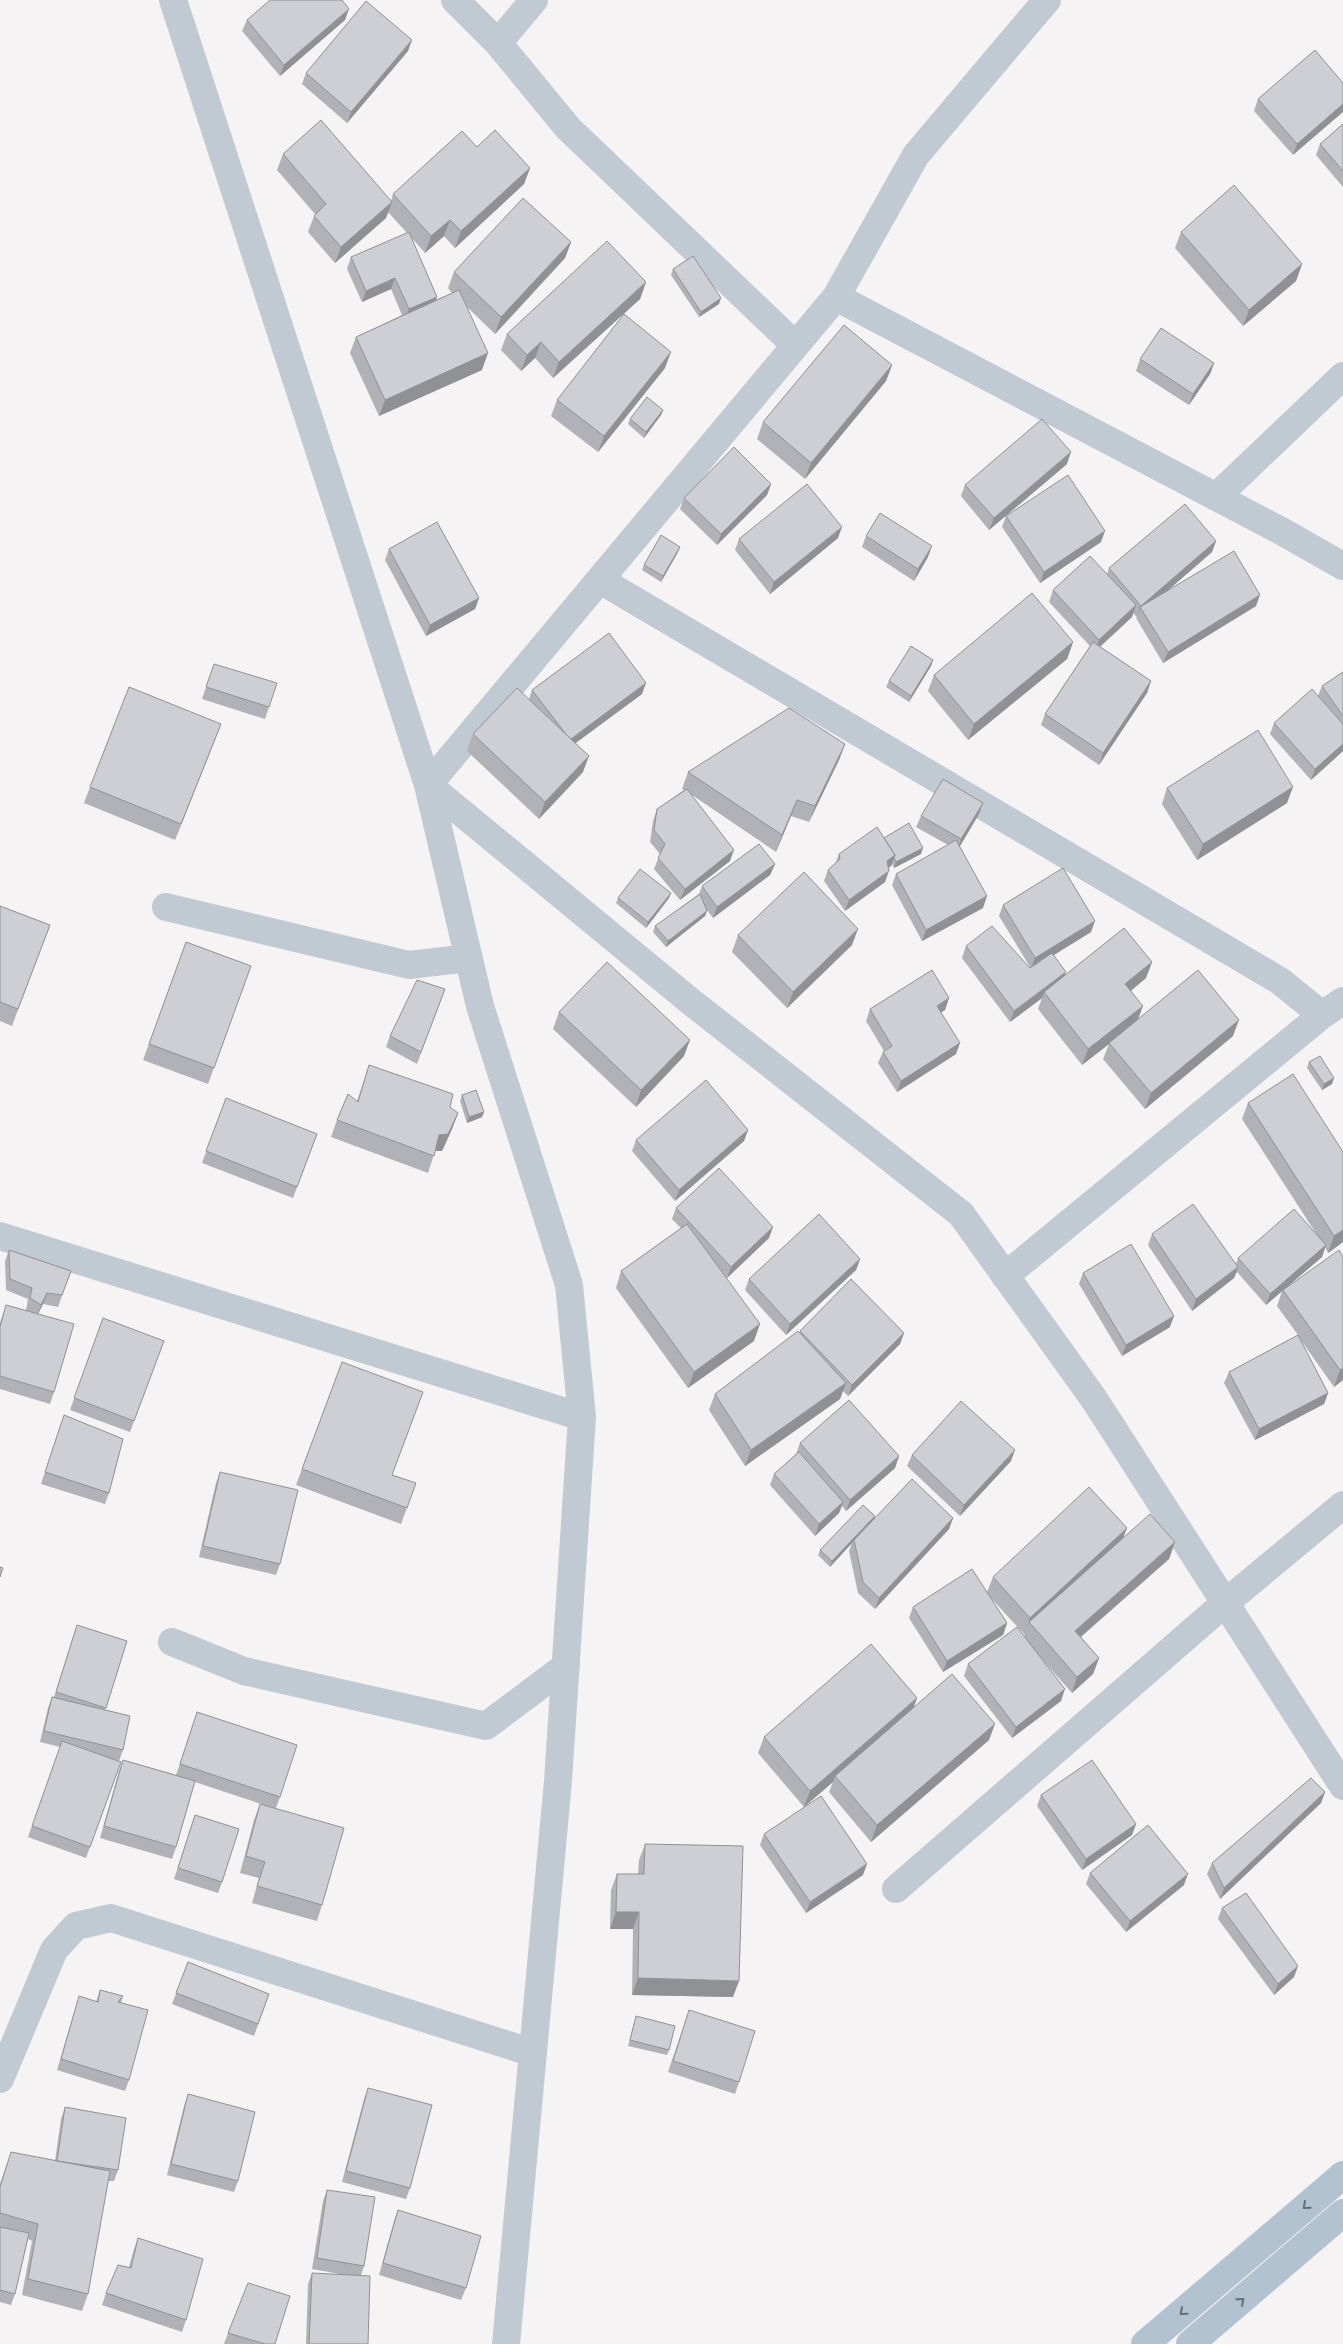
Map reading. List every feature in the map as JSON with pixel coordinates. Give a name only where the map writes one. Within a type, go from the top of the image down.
[{"type":"main road","points":[[1145,2344],[1343,2175]]},
{"type":"main road","points":[[1190,2344],[1343,2213]]},
{"type":"street","points":[[173,0],[428,785],[480,1006],[569,1285],[582,1417],[558,1781],[506,2344]]},
{"type":"street","points":[[455,0],[498,43],[568,128],[795,345]]},
{"type":"street","points":[[498,43],[534,0]]},
{"type":"street","points":[[428,785],[836,297],[916,155],[1047,0]]},
{"type":"street","points":[[836,297],[1343,566]]},
{"type":"street","points":[[1216,497],[1343,376]]},
{"type":"street","points":[[600,580],[1280,981],[1332,1008],[1005,1276]]},
{"type":"street","points":[[428,785],[690,1001],[961,1214],[1094,1399],[1343,1786]]},
{"type":"street","points":[[166,907],[409,965],[469,958]]},
{"type":"street","points":[[0,1236],[582,1417]]},
{"type":"street","points":[[896,1890],[1225,1603],[1343,1505]]},
{"type":"street","points":[[172,1642],[244,1671],[486,1726],[566,1666]]},
{"type":"street","points":[[0,2079],[54,1950],[76,1926],[111,1918],[533,2053]]},
{"type":"building","points":[[270,0],[342,0],[349,9],[284,65],[247,20]]},
{"type":"building","points":[[366,1],[412,40],[351,112],[306,73]]},
{"type":"building","points":[[1315,50],[1343,83],[1343,104],[1297,144],[1258,99]]},
{"type":"building","points":[[321,120],[392,202],[341,247],[314,216],[326,204],[283,154]]},
{"type":"building","points":[[1343,124],[1343,171],[1320,144]]},
{"type":"building","points":[[495,130],[530,168],[461,231],[450,220],[431,236],[393,194],[462,131],[477,147]]},
{"type":"building","points":[[1234,185],[1302,264],[1249,310],[1181,232]]},
{"type":"building","points":[[523,198],[571,242],[501,317],[454,272]]},
{"type":"building","points":[[409,232],[437,297],[409,309],[395,278],[366,291],[351,257]]},
{"type":"building","points":[[607,241],[646,282],[559,362],[541,342],[527,355],[507,334]]},
{"type":"building","points":[[693,256],[721,298],[701,312],[673,269]]},
{"type":"building","points":[[459,290],[488,353],[385,400],[356,337]]},
{"type":"building","points":[[624,314],[671,352],[604,436],[557,400]]},
{"type":"building","points":[[844,325],[892,365],[811,463],[763,422]]},
{"type":"building","points":[[1161,328],[1214,363],[1193,394],[1140,359]]},
{"type":"building","points":[[647,397],[663,410],[646,432],[630,419]]},
{"type":"building","points":[[1042,419],[1071,452],[994,518],[965,485]]},
{"type":"building","points":[[734,447],[771,484],[721,534],[684,498]]},
{"type":"building","points":[[1068,475],[1105,531],[1044,572],[1006,516]]},
{"type":"building","points":[[807,484],[842,527],[774,582],[739,539]]},
{"type":"building","points":[[1185,504],[1216,541],[1141,606],[1109,568]]},
{"type":"building","points":[[880,513],[932,546],[918,569],[866,536]]},
{"type":"building","points":[[437,522],[479,598],[430,625],[389,549]]},
{"type":"building","points":[[661,535],[680,547],[663,576],[644,565]]},
{"type":"building","points":[[1234,551],[1260,595],[1168,652],[1140,607]]},
{"type":"building","points":[[1090,556],[1136,605],[1099,640],[1053,590]]},
{"type":"building","points":[[1032,593],[1073,642],[974,724],[934,675]]},
{"type":"building","points":[[609,633],[646,683],[571,739],[532,690]]},
{"type":"building","points":[[1093,642],[1151,681],[1103,753],[1045,714]]},
{"type":"building","points":[[911,646],[933,660],[911,696],[889,681]]},
{"type":"building","points":[[214,664],[277,683],[269,707],[206,687]]},
{"type":"building","points":[[1343,672],[1343,716],[1322,686]]},
{"type":"building","points":[[129,687],[221,724],[181,824],[90,787]]},
{"type":"building","points":[[517,688],[589,756],[545,802],[473,734]]},
{"type":"building","points":[[1312,689],[1343,724],[1343,744],[1315,769],[1274,723]]},
{"type":"building","points":[[789,708],[845,744],[815,806],[797,800],[782,835],[688,772]]},
{"type":"building","points":[[1258,730],[1293,787],[1203,844],[1167,788]]},
{"type":"building","points":[[943,779],[983,803],[961,839],[921,816]]},
{"type":"building","points":[[687,789],[734,850],[685,889],[658,858],[665,844],[654,830],[657,809]]},
{"type":"building","points":[[909,823],[923,848],[896,862],[895,855],[884,838]]},
{"type":"building","points":[[877,827],[895,855],[887,861],[889,871],[849,900],[828,870],[840,859],[839,854]]},
{"type":"building","points":[[956,840],[987,896],[926,930],[896,874]]},
{"type":"building","points":[[759,844],[775,864],[717,907],[702,886]]},
{"type":"building","points":[[1063,868],[1095,921],[1035,958],[1003,905]]},
{"type":"building","points":[[640,869],[671,893],[648,922],[618,898]]},
{"type":"building","points":[[804,872],[858,929],[793,992],[738,935]]},
{"type":"building","points":[[700,894],[707,911],[668,941],[655,926]]},
{"type":"building","points":[[0,906],[50,925],[18,1009],[0,1002]]},
{"type":"building","points":[[992,926],[1030,968],[1052,953],[1066,972],[1014,1011],[966,946]]},
{"type":"building","points":[[1124,928],[1152,962],[1125,984],[1143,1006],[1088,1049],[1044,992]]},
{"type":"building","points":[[186,942],[251,966],[214,1068],[149,1044]]},
{"type":"building","points":[[607,962],[690,1040],[641,1090],[559,1012]]},
{"type":"building","points":[[932,970],[949,998],[937,1006],[960,1043],[901,1081],[883,1052],[892,1046],[870,1009]]},
{"type":"building","points":[[1198,970],[1239,1020],[1151,1093],[1109,1043]]},
{"type":"building","points":[[417,980],[445,989],[421,1052],[390,1036]]},
{"type":"building","points":[[1320,1056],[1334,1078],[1324,1084],[1309,1062]]},
{"type":"building","points":[[369,1065],[453,1094],[450,1107],[458,1113],[448,1134],[439,1135],[434,1156],[337,1120],[348,1094],[358,1102]]},
{"type":"building","points":[[1293,1074],[1343,1152],[1343,1230],[1334,1236],[1248,1103]]},
{"type":"building","points":[[706,1080],[748,1130],[679,1190],[636,1140]]},
{"type":"building","points":[[476,1090],[484,1112],[469,1117],[462,1095]]},
{"type":"building","points":[[226,1098],[317,1134],[297,1187],[206,1151]]},
{"type":"building","points":[[719,1168],[773,1227],[731,1267],[676,1208]]},
{"type":"building","points":[[1193,1204],[1238,1267],[1196,1299],[1152,1234]]},
{"type":"building","points":[[1294,1209],[1326,1245],[1270,1294],[1238,1258]]},
{"type":"building","points":[[819,1214],[860,1259],[790,1324],[749,1279]]},
{"type":"building","points":[[687,1224],[760,1324],[694,1372],[621,1271]]},
{"type":"building","points":[[1131,1244],[1174,1316],[1126,1345],[1083,1273]]},
{"type":"building","points":[[9,1250],[71,1271],[62,1295],[47,1293],[41,1305],[30,1298],[32,1288],[10,1279]]},
{"type":"building","points":[[1339,1250],[1343,1257],[1343,1368],[1340,1370],[1283,1290]]},
{"type":"building","points":[[851,1279],[904,1333],[852,1385],[800,1331]]},
{"type":"building","points":[[6,1305],[74,1324],[54,1392],[0,1376],[0,1327]]},
{"type":"building","points":[[103,1318],[164,1341],[134,1421],[74,1398]]},
{"type":"building","points":[[798,1331],[846,1383],[751,1450],[715,1394]]},
{"type":"building","points":[[1298,1335],[1328,1393],[1259,1429],[1229,1372]]},
{"type":"building","points":[[342,1362],[423,1392],[392,1475],[416,1483],[407,1508],[302,1469]]},
{"type":"building","points":[[849,1400],[899,1456],[850,1500],[800,1443]]},
{"type":"building","points":[[961,1401],[1015,1450],[964,1505],[912,1455]]},
{"type":"building","points":[[64,1415],[123,1439],[109,1493],[45,1472]]},
{"type":"building","points":[[799,1452],[843,1502],[819,1524],[774,1474]]},
{"type":"building","points":[[220,1472],[298,1490],[280,1564],[203,1546]]},
{"type":"building","points":[[912,1479],[953,1518],[879,1598],[863,1582],[854,1540]]},
{"type":"building","points":[[1089,1487],[1127,1528],[1030,1618],[993,1577]]},
{"type":"building","points":[[863,1505],[875,1516],[832,1561],[820,1550]]},
{"type":"building","points":[[1150,1514],[1175,1542],[1075,1631],[1099,1658],[1077,1677],[1029,1622]]},
{"type":"building","points":[[972,1569],[1007,1623],[947,1661],[913,1607]]},
{"type":"building","points":[[77,1625],[127,1641],[106,1708],[56,1692]]},
{"type":"building","points":[[1017,1627],[1065,1689],[1016,1727],[968,1664]]},
{"type":"building","points":[[871,1644],[917,1698],[810,1791],[764,1737]]},
{"type":"building","points":[[952,1674],[995,1724],[877,1825],[835,1776]]},
{"type":"building","points":[[52,1697],[130,1716],[123,1750],[44,1731]]},
{"type":"building","points":[[197,1712],[297,1745],[280,1797],[180,1764]]},
{"type":"building","points":[[62,1741],[121,1762],[90,1847],[32,1826]]},
{"type":"building","points":[[123,1760],[195,1781],[176,1847],[104,1826]]},
{"type":"building","points":[[1092,1760],[1136,1824],[1086,1859],[1041,1795]]},
{"type":"building","points":[[1311,1778],[1325,1792],[1224,1888],[1212,1863]]},
{"type":"building","points":[[821,1796],[867,1864],[810,1902],[764,1834]]},
{"type":"building","points":[[260,1804],[344,1828],[322,1905],[257,1886],[265,1862],[246,1856]]},
{"type":"building","points":[[195,1815],[239,1829],[222,1882],[178,1868]]},
{"type":"building","points":[[1148,1825],[1188,1874],[1130,1921],[1090,1873]]},
{"type":"building","points":[[645,1844],[743,1846],[739,1981],[638,1978],[639,1912],[616,1912],[617,1874],[644,1874]]},
{"type":"building","points":[[1246,1893],[1298,1966],[1278,1984],[1222,1908]]},
{"type":"building","points":[[188,1962],[269,1994],[258,2024],[176,1993]]},
{"type":"building","points":[[100,1990],[123,1996],[118,2002],[148,2010],[129,2080],[61,2059],[79,1996],[98,2002]]},
{"type":"building","points":[[689,2010],[755,2031],[739,2082],[673,2061]]},
{"type":"building","points":[[636,2016],[675,2026],[669,2050],[630,2040]]},
{"type":"building","points":[[368,2088],[432,2105],[410,2188],[346,2171]]},
{"type":"building","points":[[188,2094],[255,2112],[238,2181],[171,2164]]},
{"type":"building","points":[[65,2107],[126,2118],[118,2170],[57,2161]]},
{"type":"building","points":[[11,2152],[110,2171],[88,2294],[28,2279],[38,2224],[0,2213],[0,2187]]},
{"type":"building","points":[[327,2190],[375,2197],[364,2266],[317,2258]]},
{"type":"building","points":[[398,2210],[481,2236],[466,2288],[383,2263]]},
{"type":"building","points":[[0,2227],[29,2233],[15,2294],[0,2290]]},
{"type":"building","points":[[138,2238],[203,2259],[186,2320],[106,2293],[118,2265],[131,2268]]},
{"type":"building","points":[[312,2273],[370,2276],[368,2344],[309,2344]]},
{"type":"building","points":[[248,2283],[290,2296],[275,2344],[265,2344],[228,2333]]}]
